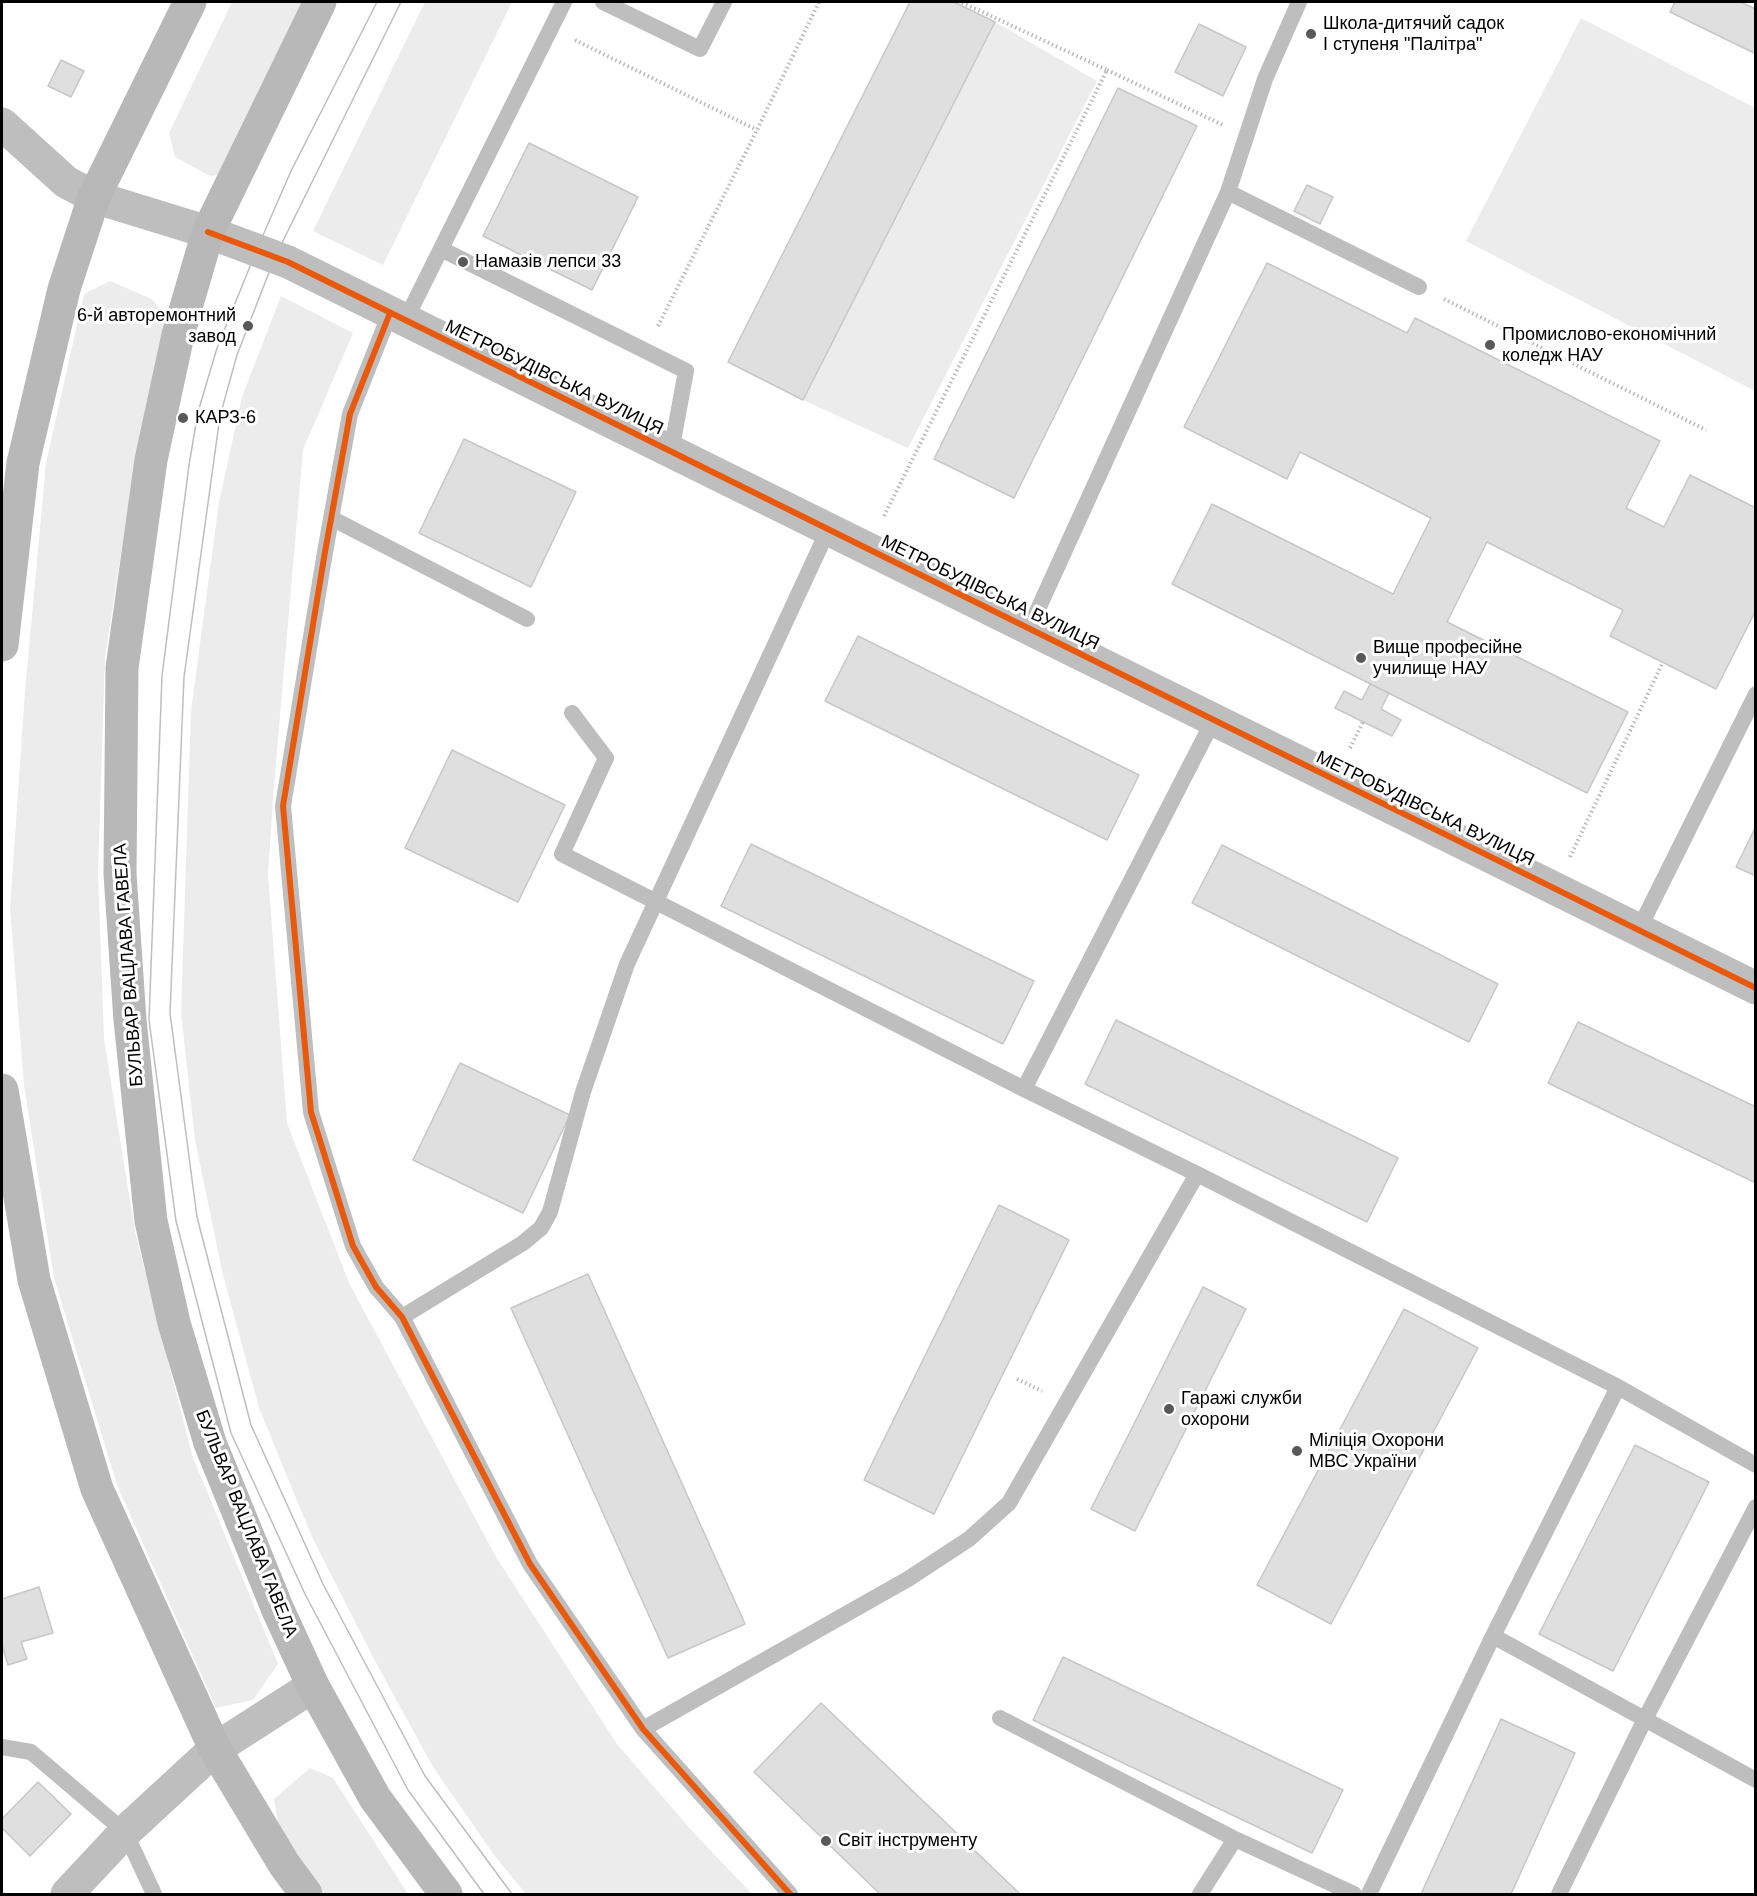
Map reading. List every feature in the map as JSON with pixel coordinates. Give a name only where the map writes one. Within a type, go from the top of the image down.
[{"type":"main road","points":[[2,645],[23,463],[64,289],[94,197],[190,2]]},
{"type":"main road","name":"БУЛЬВАР ВАЦЛАВА ГАВЕЛА","points":[[320,2],[208,231],[178,335],[151,460],[122,668],[120,874],[130,1020],[151,1221],[174,1323],[210,1443],[278,1610],[314,1686],[375,1798],[446,1894]]},
{"type":"main road","points":[[2,1090],[34,1280],[97,1489],[215,1749],[284,1864],[306,1894]]},
{"type":"street","name":"МЕТРОБУДІВСЬКА ВУЛИЦЯ","points":[[2,124],[66,182],[94,197],[208,231],[288,262],[1755,988]]},
{"type":"street","points":[[67,1894],[125,1832],[215,1749],[314,1686]]},
{"type":"lane","points":[[564,2],[441,249],[398,317],[350,414],[283,806],[311,1112],[353,1246],[376,1287],[402,1317],[530,1564],[643,1729],[790,1894]]},
{"type":"lane","points":[[603,2],[700,49],[724,2]]},
{"type":"lane","points":[[1029,629],[1228,192],[1265,79],[1299,2]]},
{"type":"lane","points":[[1228,192],[1419,287]]},
{"type":"lane","points":[[441,249],[686,370],[671,452]]},
{"type":"lane","points":[[331,518],[527,619]]},
{"type":"lane","points":[[402,1317],[523,1244],[541,1228],[550,1212],[584,1092],[627,964],[828,530]]},
{"type":"lane","points":[[1638,931],[1755,694]]},
{"type":"lane","points":[[572,713],[606,758],[562,854],[655,903],[1618,1387],[1755,1465]]},
{"type":"lane","points":[[1024,1089],[1213,721]]},
{"type":"lane","points":[[643,1729],[908,1579],[969,1539],[1009,1503],[1197,1174]]},
{"type":"lane","points":[[1369,1894],[1493,1636],[1618,1387]]},
{"type":"lane","points":[[1559,1894],[1645,1719],[1755,1507]]},
{"type":"lane","points":[[1493,1636],[1755,1780]]},
{"type":"lane","points":[[1000,1718],[1235,1839],[1354,1894]]},
{"type":"lane","points":[[2,1747],[31,1752],[125,1832],[154,1894]]},
{"type":"lane","points":[[1200,1894],[1235,1839]]},
{"type":"path","points":[[646,351],[819,2]]},
{"type":"path","points":[[961,2],[1246,136]]},
{"type":"path","points":[[551,28],[757,130]]},
{"type":"path","points":[[883,516],[1107,70]]},
{"type":"path","points":[[1419,287],[1706,430]]},
{"type":"path","points":[[1568,864],[1663,662]]},
{"type":"path","points":[[1346,756],[1363,722]]},
{"type":"shaded area","points":[[232,2],[312,2],[231,173],[210,176],[175,157],[169,133]]},
{"type":"shaded area","points":[[425,2],[512,2],[383,265],[313,231]]},
{"type":"shaded area","points":[[1581,18],[1755,108],[1755,391],[1466,241]]},
{"type":"shaded area","points":[[995,22],[1097,81],[908,448],[803,400]]},
{"type":"shaded area","points":[[110,281],[152,299],[166,318],[136,456],[105,657],[98,872],[104,1039],[135,1232],[192,1455],[278,1664],[253,1700],[216,1708],[117,1485],[54,1278],[24,1085],[10,908],[25,692],[46,463],[84,294]]},
{"type":"shaded area","points":[[281,296],[353,333],[303,450],[274,785],[268,874],[287,1123],[349,1283],[496,1557],[617,1744],[693,1832],[752,1894],[526,1894],[494,1855],[433,1767],[374,1659],[312,1537],[259,1408],[222,1271],[195,1140],[181,1013],[191,711],[219,502],[242,397]]},
{"type":"shaded area","points":[[310,1768],[333,1778],[408,1894],[325,1894],[279,1827],[274,1799]]},
{"type":"building","points":[[910,2],[954,2],[995,22],[803,400],[728,362]]},
{"type":"building","points":[[1675,2],[1740,2],[1756,9],[1756,54],[1670,12]]},
{"type":"building","points":[[1199,24],[1246,47],[1223,96],[1175,72]]},
{"type":"building","points":[[61,60],[84,71],[71,97],[48,86]]},
{"type":"building","points":[[1118,88],[1197,126],[1014,498],[934,459]]},
{"type":"building","points":[[529,143],[638,197],[592,290],[483,236]]},
{"type":"building","points":[[1307,185],[1333,197],[1320,224],[1294,211]]},
{"type":"building","points":[[1267,263],[1407,333],[1415,318],[1660,441],[1626,508],[1664,527],[1690,475],[1756,508],[1756,610],[1716,689],[1610,636],[1623,610],[1487,542],[1447,622],[1628,712],[1587,793],[1172,584],[1212,504],[1393,594],[1431,518],[1300,452],[1287,479],[1184,427]]},
{"type":"building","points":[[464,439],[576,492],[531,587],[419,533]]},
{"type":"building","points":[[858,636],[1139,775],[1107,840],[825,701]]},
{"type":"building","points":[[1370,684],[1389,693],[1381,709],[1401,720],[1392,736],[1335,708],[1344,691],[1362,700]]},
{"type":"building","points":[[452,750],[565,805],[518,902],[405,848]]},
{"type":"building","points":[[1756,826],[1756,876],[1736,867]]},
{"type":"building","points":[[751,844],[1034,981],[1003,1044],[721,906]]},
{"type":"building","points":[[1222,845],[1498,984],[1469,1042],[1192,903]]},
{"type":"building","points":[[1116,1020],[1398,1158],[1367,1222],[1085,1084]]},
{"type":"building","points":[[1578,1022],[1756,1107],[1756,1183],[1548,1083]]},
{"type":"building","points":[[460,1063],[570,1115],[523,1213],[413,1160]]},
{"type":"building","points":[[999,1205],[1069,1240],[934,1514],[864,1480]]},
{"type":"building","points":[[588,1274],[745,1624],[668,1658],[511,1308]]},
{"type":"building","name":"Гаражі служби охорони","points":[[1203,1287],[1246,1309],[1135,1531],[1091,1509]]},
{"type":"building","points":[[1404,1309],[1478,1348],[1331,1624],[1257,1585]]},
{"type":"building","points":[[1635,1445],[1709,1482],[1613,1671],[1539,1634]]},
{"type":"building","points":[[39,1587],[53,1633],[21,1642],[27,1659],[8,1665],[2,1645],[2,1599]]},
{"type":"building","points":[[1063,1657],[1343,1790],[1312,1853],[1033,1720]]},
{"type":"building","points":[[821,1703],[1020,1894],[880,1894],[754,1772]]},
{"type":"building","points":[[1501,1719],[1575,1753],[1511,1894],[1421,1894]]},
{"type":"building","points":[[38,1782],[71,1814],[30,1856],[2,1828],[2,1819]]},
{"type":"tram line","points":[[377,2],[291,171],[217,348],[198,412],[162,676],[149,1020],[176,1221],[231,1433],[305,1594],[408,1790],[484,1894]]},
{"type":"tram line","points":[[401,2],[275,257],[237,355],[220,416],[184,677],[170,1013],[197,1217],[251,1425],[323,1584],[425,1776],[512,1894]]},
{"type":"cycle path","points":[[208,232],[288,262],[1756,988]]},
{"type":"cycle path","points":[[390,313],[350,414],[283,806],[311,1112],[353,1246],[376,1287],[402,1317],[530,1564],[643,1729],[790,1894]]},
{"type":"place","name":"Школа-дитячий садок І ступеня \"Палітра\"","points":[[1311,34]]},
{"type":"place","name":"Намазів лепси 33","points":[[463,262]]},
{"type":"place","name":"6-й авторемонтний завод","points":[[248,326]]},
{"type":"place","name":"Промислово-економічний коледж НАУ","points":[[1490,345]]},
{"type":"place","name":"КАРЗ-6","points":[[183,418]]},
{"type":"place","name":"Вище професійне училище НАУ","points":[[1361,658]]},
{"type":"place","name":"Гаражі служби охорони","points":[[1169,1409]]},
{"type":"place","name":"Міліція Охорони МВС України","points":[[1297,1451]]},
{"type":"place","name":"Світ інструменту","points":[[826,1841]]}]
